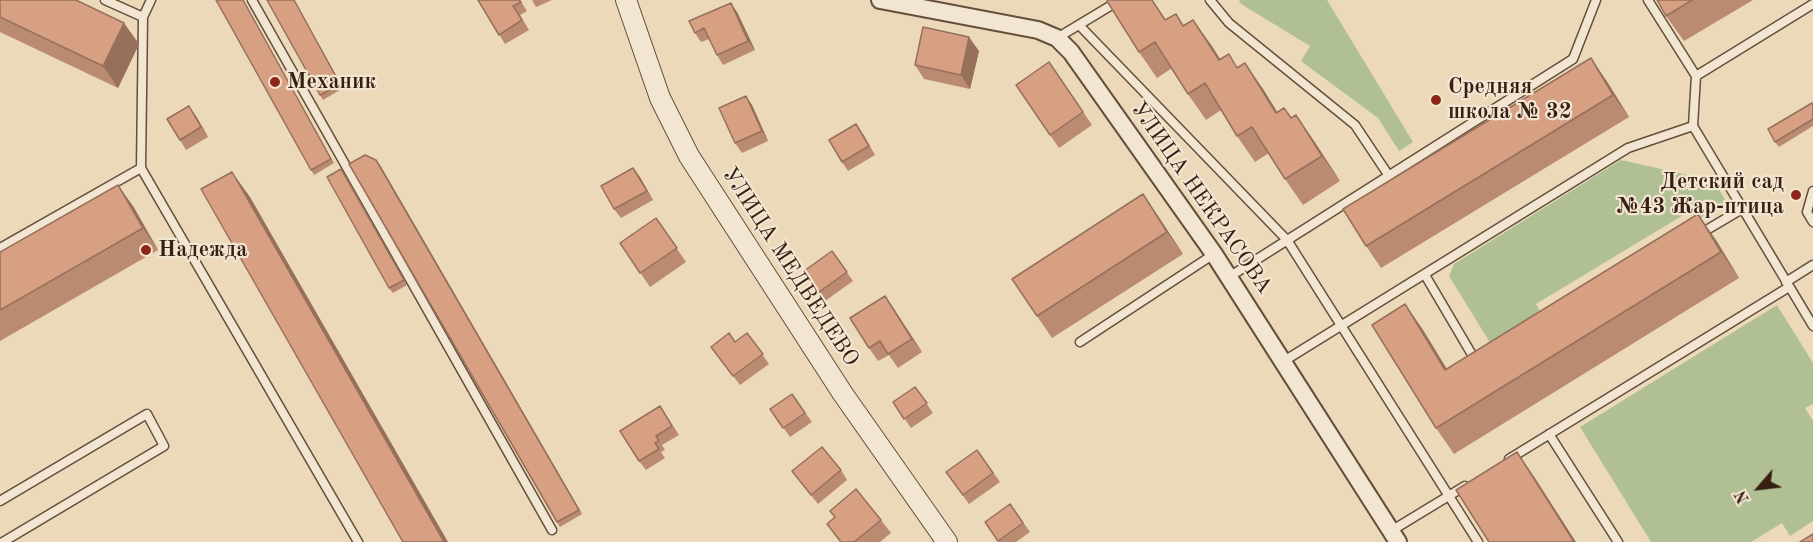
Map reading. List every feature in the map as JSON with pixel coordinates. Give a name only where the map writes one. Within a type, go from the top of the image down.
[{"type":"street","name":"УЛИЦА МЕДВЕДЕВО","points":[[626,0],[660,98],[688,156],[843,394],[947,542]]},
{"type":"street","name":"УЛИЦА НЕКРАСОВА","points":[[880,0],[1038,30],[1057,38],[1071,52],[1214,254],[1395,536]]},
{"type":"lane","points":[[105,0],[143,17]]},
{"type":"lane","points":[[151,0],[143,17],[141,168],[358,542]]},
{"type":"lane","points":[[252,0],[552,530]]},
{"type":"lane","points":[[1057,38],[1120,0]]},
{"type":"lane","points":[[1209,0],[1229,23],[1355,125],[1389,176]]},
{"type":"lane","points":[[1229,277],[1573,59],[1596,0]]},
{"type":"lane","points":[[1648,0],[1696,76],[1693,126],[1813,326]]},
{"type":"lane","points":[[1696,76],[1813,4]]},
{"type":"lane","points":[[1079,25],[1287,240],[1478,542]]},
{"type":"lane","points":[[1284,361],[1628,148],[1693,126]]},
{"type":"lane","points":[[0,248],[141,168]]},
{"type":"lane","points":[[1813,191],[1807,212],[1813,222]]},
{"type":"lane","points":[[1690,239],[1742,208]]},
{"type":"lane","points":[[1080,342],[1214,254]]},
{"type":"lane","points":[[1499,465],[1788,285],[1813,265]]},
{"type":"lane","points":[[1425,275],[1471,353],[1483,360],[1489,359]]},
{"type":"lane","points":[[0,501],[147,414],[164,446],[3,542]]},
{"type":"lane","points":[[1549,434],[1618,542]]},
{"type":"lane","points":[[1395,536],[1469,483]]},
{"type":"green space","points":[[1239,0],[1327,0],[1413,142],[1399,151],[1378,118],[1301,61],[1310,46],[1241,4]]},
{"type":"green space","points":[[1621,160],[1714,181],[1727,203],[1702,218],[1695,208],[1536,304],[1543,316],[1498,343],[1489,341],[1449,276],[1454,264]]},
{"type":"green space","points":[[1777,305],[1813,363],[1813,404],[1805,408],[1813,421],[1813,521],[1790,536],[1782,523],[1751,542],[1651,542],[1580,427]]},
{"type":"building","points":[[0,0],[76,0],[124,23],[103,66],[0,17]]},
{"type":"building","name":"Механик","points":[[216,0],[243,0],[331,159],[311,170]]},
{"type":"building","name":"Механик","points":[[267,0],[294,0],[340,84],[320,95]]},
{"type":"building","points":[[478,0],[519,0],[521,2],[513,6],[522,20],[499,35]]},
{"type":"building","points":[[1108,0],[1152,0],[1165,20],[1176,14],[1183,26],[1193,20],[1219,60],[1229,54],[1237,68],[1245,63],[1276,113],[1284,108],[1291,118],[1296,115],[1322,156],[1285,179],[1252,127],[1237,136],[1205,83],[1188,94],[1155,42],[1139,52]]},
{"type":"building","points":[[1657,0],[1692,0],[1666,16]]},
{"type":"building","points":[[731,3],[748,41],[717,55],[704,28],[695,33],[689,21]]},
{"type":"building","points":[[923,27],[969,37],[961,75],[915,65]]},
{"type":"building","points":[[1591,58],[1613,95],[1366,246],[1343,209]]},
{"type":"building","points":[[1049,62],[1083,112],[1050,135],[1016,85]]},
{"type":"building","points":[[746,96],[762,131],[735,143],[719,108]]},
{"type":"building","points":[[1812,103],[1813,119],[1775,142],[1768,129]]},
{"type":"building","points":[[189,106],[201,127],[180,140],[167,119]]},
{"type":"building","points":[[856,124],[869,146],[842,162],[829,140]]},
{"type":"building","points":[[365,155],[376,160],[579,510],[557,522],[349,164]]},
{"type":"building","points":[[633,168],[647,191],[614,209],[601,186]]},
{"type":"building","points":[[341,169],[404,280],[389,288],[327,177]]},
{"type":"building","points":[[232,172],[444,542],[403,542],[201,189]]},
{"type":"building","points":[[118,185],[143,228],[0,310],[0,252]]},
{"type":"building","points":[[1143,194],[1167,232],[1037,316],[1012,279]]},
{"type":"building","points":[[1698,214],[1721,252],[1436,428],[1372,325],[1405,304],[1445,370]]},
{"type":"building","points":[[656,218],[677,248],[640,273],[620,243]]},
{"type":"building","points":[[832,251],[847,272],[819,292],[804,271]]},
{"type":"building","points":[[885,296],[912,339],[888,354],[880,341],[869,348],[850,318]]},
{"type":"building","points":[[729,333],[735,342],[747,333],[763,354],[733,376],[711,347]]},
{"type":"building","points":[[915,387],[927,403],[904,419],[893,402]]},
{"type":"building","points":[[792,394],[805,413],[783,428],[770,409]]},
{"type":"building","points":[[660,406],[672,426],[656,436],[659,441],[655,443],[659,449],[639,461],[620,431]]},
{"type":"building","points":[[822,447],[841,470],[811,495],[792,471]]},
{"type":"building","points":[[977,450],[993,473],[963,495],[946,472]]},
{"type":"building","points":[[1517,452],[1574,542],[1489,542],[1456,490]]},
{"type":"building","points":[[856,489],[881,520],[854,542],[841,542],[827,524],[835,517],[830,511]]},
{"type":"building","points":[[1010,504],[1023,523],[998,541],[985,522]]},
{"type":"building","points":[[1813,534],[1813,542],[1800,542]]},
{"type":"place","name":"Механик","points":[[275,82]]},
{"type":"place","name":"Средняя школа № 32","points":[[1436,100]]},
{"type":"place","name":"Детский сад №43 Жар-птица","points":[[1796,195]]},
{"type":"place","name":"Надежда","points":[[146,250]]}]
